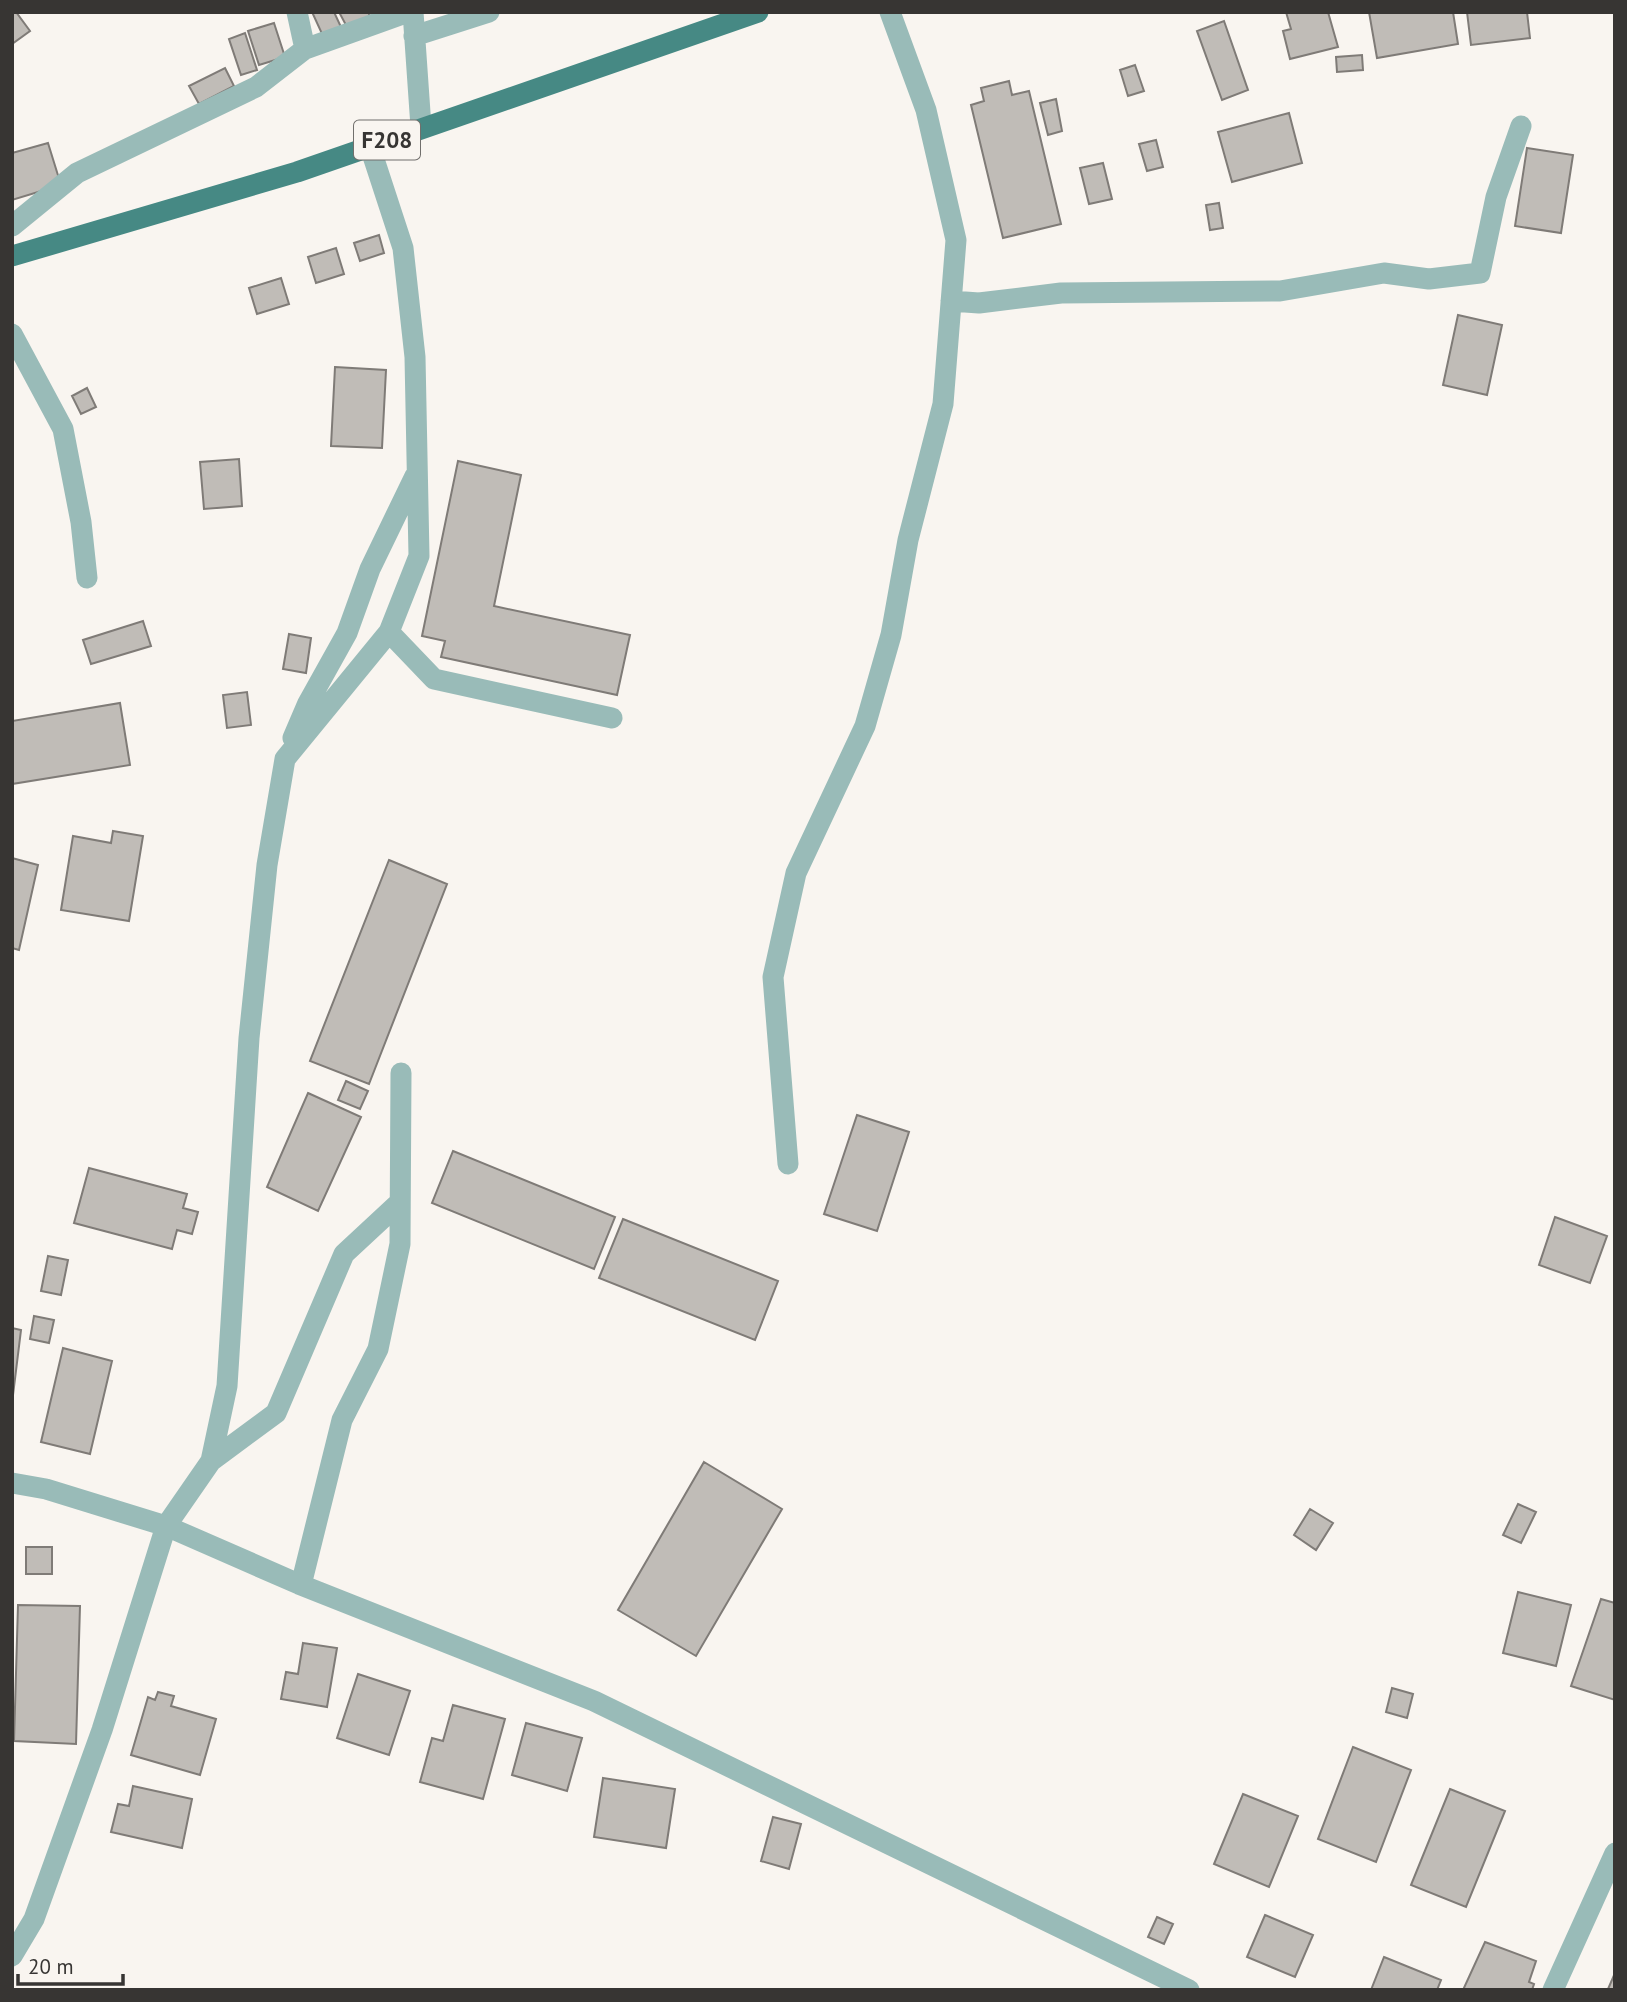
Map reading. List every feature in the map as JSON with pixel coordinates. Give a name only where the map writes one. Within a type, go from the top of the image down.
[{"type":"main road","name":"F208","points":[[12,256],[297,172],[758,12]]},
{"type":"street","points":[[297,12],[305,49]]},
{"type":"street","points":[[12,226],[78,173],[256,87],[305,49],[411,12],[421,127]]},
{"type":"street","points":[[414,36],[489,12]]},
{"type":"street","points":[[788,1164],[773,977],[796,873],[865,726],[891,635],[908,540],[943,404],[956,240],[926,110],[890,12]]},
{"type":"street","points":[[951,301],[979,303],[1061,293],[1280,291],[1384,273],[1429,279],[1480,273],[1496,197],[1521,126]]},
{"type":"street","points":[[285,758],[389,632],[419,556],[415,357],[403,248],[370,147]]},
{"type":"street","points":[[12,334],[63,429],[81,522],[87,578]]},
{"type":"street","points":[[211,1461],[227,1386],[249,1038],[267,865],[285,758],[308,704],[347,633],[370,569],[418,471]]},
{"type":"street","points":[[389,632],[434,679],[612,718]]},
{"type":"street","points":[[301,1586],[342,1420],[378,1349],[400,1244],[401,1073]]},
{"type":"street","points":[[12,1956],[34,1919],[102,1730],[166,1527],[211,1461],[276,1413],[344,1254],[400,1202]]},
{"type":"street","points":[[12,1483],[46,1489],[166,1527],[301,1586],[594,1701],[1189,1990]]},
{"type":"street","points":[[1553,1990],[1615,1853]]},
{"type":"building","points":[[12,12],[16,12],[30,31],[12,44]]},
{"type":"building","points":[[312,12],[334,12],[341,27],[323,36]]},
{"type":"building","points":[[339,12],[368,12],[370,16],[347,27]]},
{"type":"building","points":[[1286,12],[1328,12],[1338,47],[1290,59],[1283,31],[1291,29]]},
{"type":"building","points":[[1369,12],[1453,12],[1458,44],[1377,58]]},
{"type":"building","points":[[1467,12],[1527,12],[1530,38],[1471,45]]},
{"type":"building","points":[[1224,21],[1248,90],[1222,100],[1197,31]]},
{"type":"building","points":[[274,23],[285,57],[259,65],[248,31]]},
{"type":"building","points":[[245,33],[257,70],[241,75],[229,39]]},
{"type":"building","points":[[1362,55],[1363,70],[1337,72],[1336,57]]},
{"type":"building","points":[[1135,65],[1144,91],[1128,96],[1120,70]]},
{"type":"building","points":[[225,68],[234,86],[199,104],[189,86]]},
{"type":"building","points":[[1009,81],[1012,95],[1029,91],[1061,224],[1003,238],[971,105],[984,101],[981,88]]},
{"type":"building","points":[[1056,99],[1062,131],[1048,135],[1040,103]]},
{"type":"building","points":[[1289,113],[1302,163],[1232,182],[1218,132]]},
{"type":"building","points":[[1156,140],[1163,167],[1147,171],[1139,144]]},
{"type":"building","points":[[48,143],[61,185],[12,200],[12,153]]},
{"type":"building","points":[[1527,148],[1573,155],[1561,233],[1515,226]]},
{"type":"building","points":[[1103,163],[1112,199],[1089,204],[1080,168]]},
{"type":"building","points":[[1219,203],[1223,228],[1210,230],[1206,205]]},
{"type":"building","points":[[379,235],[384,253],[360,261],[354,243]]},
{"type":"building","points":[[336,248],[344,274],[316,283],[308,257]]},
{"type":"building","points":[[281,278],[289,304],[257,314],[249,288]]},
{"type":"building","points":[[1458,315],[1502,325],[1487,395],[1443,385]]},
{"type":"building","points":[[335,367],[386,370],[382,448],[331,446]]},
{"type":"building","points":[[87,388],[96,407],[81,414],[72,396]]},
{"type":"building","points":[[239,459],[242,506],[204,509],[200,462]]},
{"type":"building","points":[[458,461],[521,475],[494,606],[630,635],[617,695],[441,657],[445,641],[422,636]]},
{"type":"building","points":[[143,621],[151,646],[91,664],[83,640]]},
{"type":"building","points":[[289,634],[311,638],[306,673],[283,669]]},
{"type":"building","points":[[247,692],[251,725],[227,728],[223,695]]},
{"type":"building","points":[[120,703],[130,765],[12,784],[12,721]]},
{"type":"building","points":[[113,831],[143,836],[129,921],[61,910],[73,836],[111,843]]},
{"type":"building","points":[[12,858],[38,865],[19,950],[12,948]]},
{"type":"building","points":[[389,860],[447,884],[369,1084],[310,1061]]},
{"type":"building","points":[[346,1081],[368,1091],[360,1109],[338,1100]]},
{"type":"building","points":[[308,1093],[361,1117],[318,1211],[267,1187]]},
{"type":"building","points":[[857,1115],[909,1132],[877,1231],[824,1214]]},
{"type":"building","points":[[453,1151],[615,1217],[594,1269],[432,1203]]},
{"type":"building","points":[[89,1168],[187,1194],[183,1208],[198,1212],[192,1234],[177,1230],[172,1249],[74,1223]]},
{"type":"building","points":[[1555,1217],[1607,1236],[1590,1283],[1539,1265]]},
{"type":"building","points":[[623,1219],[778,1281],[755,1340],[599,1278]]},
{"type":"building","points":[[48,1256],[68,1260],[61,1295],[41,1291]]},
{"type":"building","points":[[34,1316],[54,1320],[49,1343],[30,1339]]},
{"type":"building","points":[[12,1328],[21,1330],[13,1395],[12,1395]]},
{"type":"building","points":[[63,1348],[112,1361],[90,1454],[41,1442]]},
{"type":"building","points":[[704,1462],[782,1509],[696,1656],[618,1610]]},
{"type":"building","points":[[1518,1504],[1536,1512],[1521,1543],[1503,1535]]},
{"type":"building","points":[[1310,1509],[1333,1523],[1316,1550],[1294,1535]]},
{"type":"building","points":[[26,1547],[52,1547],[52,1574],[26,1574]]},
{"type":"building","points":[[1518,1592],[1571,1605],[1556,1666],[1503,1653]]},
{"type":"building","points":[[1601,1599],[1615,1603],[1615,1700],[1571,1686]]},
{"type":"building","points":[[18,1605],[80,1606],[76,1744],[14,1741]]},
{"type":"building","points":[[303,1643],[337,1648],[327,1707],[281,1699],[286,1672],[298,1674]]},
{"type":"building","points":[[358,1674],[410,1691],[389,1755],[337,1738]]},
{"type":"building","points":[[1392,1688],[1413,1694],[1407,1718],[1386,1712]]},
{"type":"building","points":[[158,1692],[174,1696],[171,1706],[216,1719],[200,1775],[131,1755],[148,1697],[155,1700]]},
{"type":"building","points":[[453,1705],[505,1719],[483,1799],[420,1782],[432,1738],[443,1741]]},
{"type":"building","points":[[526,1723],[582,1738],[567,1791],[512,1775]]},
{"type":"building","points":[[1353,1747],[1411,1770],[1376,1862],[1318,1839]]},
{"type":"building","points":[[603,1778],[675,1789],[666,1848],[594,1837]]},
{"type":"building","points":[[133,1786],[192,1799],[182,1848],[111,1832],[118,1804],[129,1806]]},
{"type":"building","points":[[1450,1789],[1505,1811],[1466,1907],[1411,1885]]},
{"type":"building","points":[[1243,1794],[1298,1816],[1269,1887],[1214,1864]]},
{"type":"building","points":[[773,1817],[801,1824],[789,1869],[761,1861]]},
{"type":"building","points":[[1265,1915],[1313,1935],[1295,1977],[1247,1957]]},
{"type":"building","points":[[1157,1917],[1173,1924],[1164,1944],[1148,1937]]},
{"type":"building","points":[[1485,1942],[1536,1961],[1529,1982],[1534,1984],[1532,1990],[1463,1990]]},
{"type":"building","points":[[1384,1957],[1441,1980],[1437,1990],[1371,1990]]},
{"type":"building","points":[[1615,1973],[1615,1990],[1610,1990],[1608,1989]]}]
